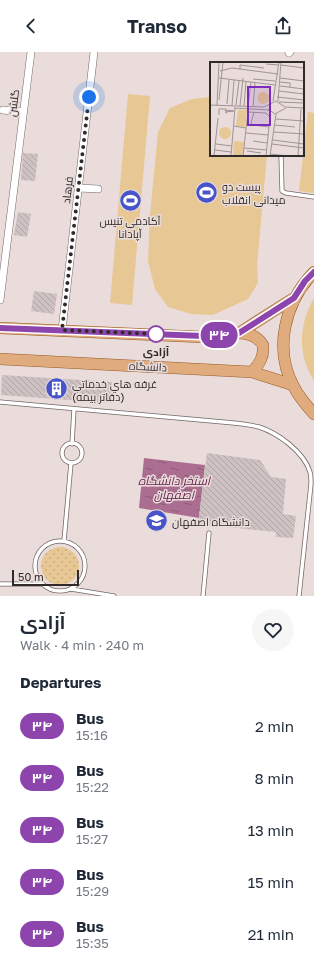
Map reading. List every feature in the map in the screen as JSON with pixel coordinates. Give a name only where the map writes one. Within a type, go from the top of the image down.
[{"type":"main road","points":[[314,272],[305,281],[294,298],[287,315],[284,350],[287,368],[293,385],[302,401],[314,414]]},
{"type":"main road","points":[[0,328],[229,336],[239,333],[294,298]]},
{"type":"main road","points":[[239,333],[248,333],[255,337],[263,345],[260,362],[252,372]]},
{"type":"main road","name":"دانشگاه","points":[[0,359],[252,372],[293,385]]},
{"type":"street","name":"گلشن","points":[[0,300],[31,52]]},
{"type":"street","name":"فرهاد","points":[[62,330],[94,52]]},
{"type":"street","points":[[3,110],[23,112]]},
{"type":"street","points":[[79,188],[98,189]]},
{"type":"lane","points":[[281,156],[282,191],[286,193],[314,197]]},
{"type":"lane","points":[[0,402],[258,426],[285,440],[304,460],[310,472],[311,484],[299,596]]},
{"type":"lane","points":[[72,444],[74,409]]},
{"type":"lane","points":[[72,444],[79,447],[82,453],[78,461],[70,463],[65,460],[62,453],[67,445],[72,444]]},
{"type":"lane","points":[[64,541],[70,463]]},
{"type":"lane","points":[[203,596],[209,533]]},
{"type":"lane","points":[[64,541],[78,548],[82,553],[85,561],[85,569],[83,577],[79,583],[71,589],[62,592],[47,588],[41,584],[35,572],[35,562],[41,549],[49,543],[64,541]]},
{"type":"lane","points":[[0,584],[41,584]]},
{"type":"lane","points":[[71,589],[114,596]]},
{"type":"shaded area","name":"آکادمی تنیس آپادانا","points":[[128,94],[150,96],[132,305],[110,303]]},
{"type":"shaded area","name":"پیست دو میدانی انقلاب","points":[[210,97],[210,156],[267,156],[257,265],[258,283],[248,299],[213,315],[191,314],[168,307],[155,289],[148,261],[150,215],[158,132],[170,108],[192,99]]},
{"type":"shaded area","points":[[308,112],[314,113],[314,193],[299,191]]},
{"type":"shaded area","points":[[314,298],[314,381],[305,360],[302,339],[305,318]]},
{"type":"shaded area","points":[[60,547],[70,550],[76,556],[79,566],[76,576],[70,582],[60,585],[50,582],[44,576],[41,566],[44,556],[50,550]]},
{"type":"water","name":"استخر دانشگاه اصفهان","points":[[144,458],[205,465],[199,518],[139,508]]},
{"type":"building","points":[[23,153],[38,154],[35,181],[21,180]]},
{"type":"building","points":[[18,212],[31,214],[27,237],[14,235]]},
{"type":"building","points":[[34,291],[57,294],[54,314],[31,311]]},
{"type":"building","points":[[2,375],[112,382],[111,403],[1,395]]},
{"type":"building","points":[[207,453],[260,460],[271,477],[286,479],[283,514],[296,516],[293,538],[276,537],[276,532],[198,524]]},
{"type":"bus line","name":"۳۴","points":[[0,328],[229,336],[239,333],[294,298],[305,281],[314,272]]},
{"type":"place","name":"پیست دو میدانی انقلاب","points":[[207,192]]},
{"type":"place","name":"آکادمی تنیس آپادانا","points":[[130,200]]},
{"type":"place","name":"آزادی","points":[[156,334]]},
{"type":"place","name":"غرفه هاي خدماتي (دفاتر بيمه)","points":[[56,389]]},
{"type":"place","name":"دانشگاه اصفهان","points":[[157,521]]},
{"type":"route","points":[[89,97],[62,330],[156,334]]}]
